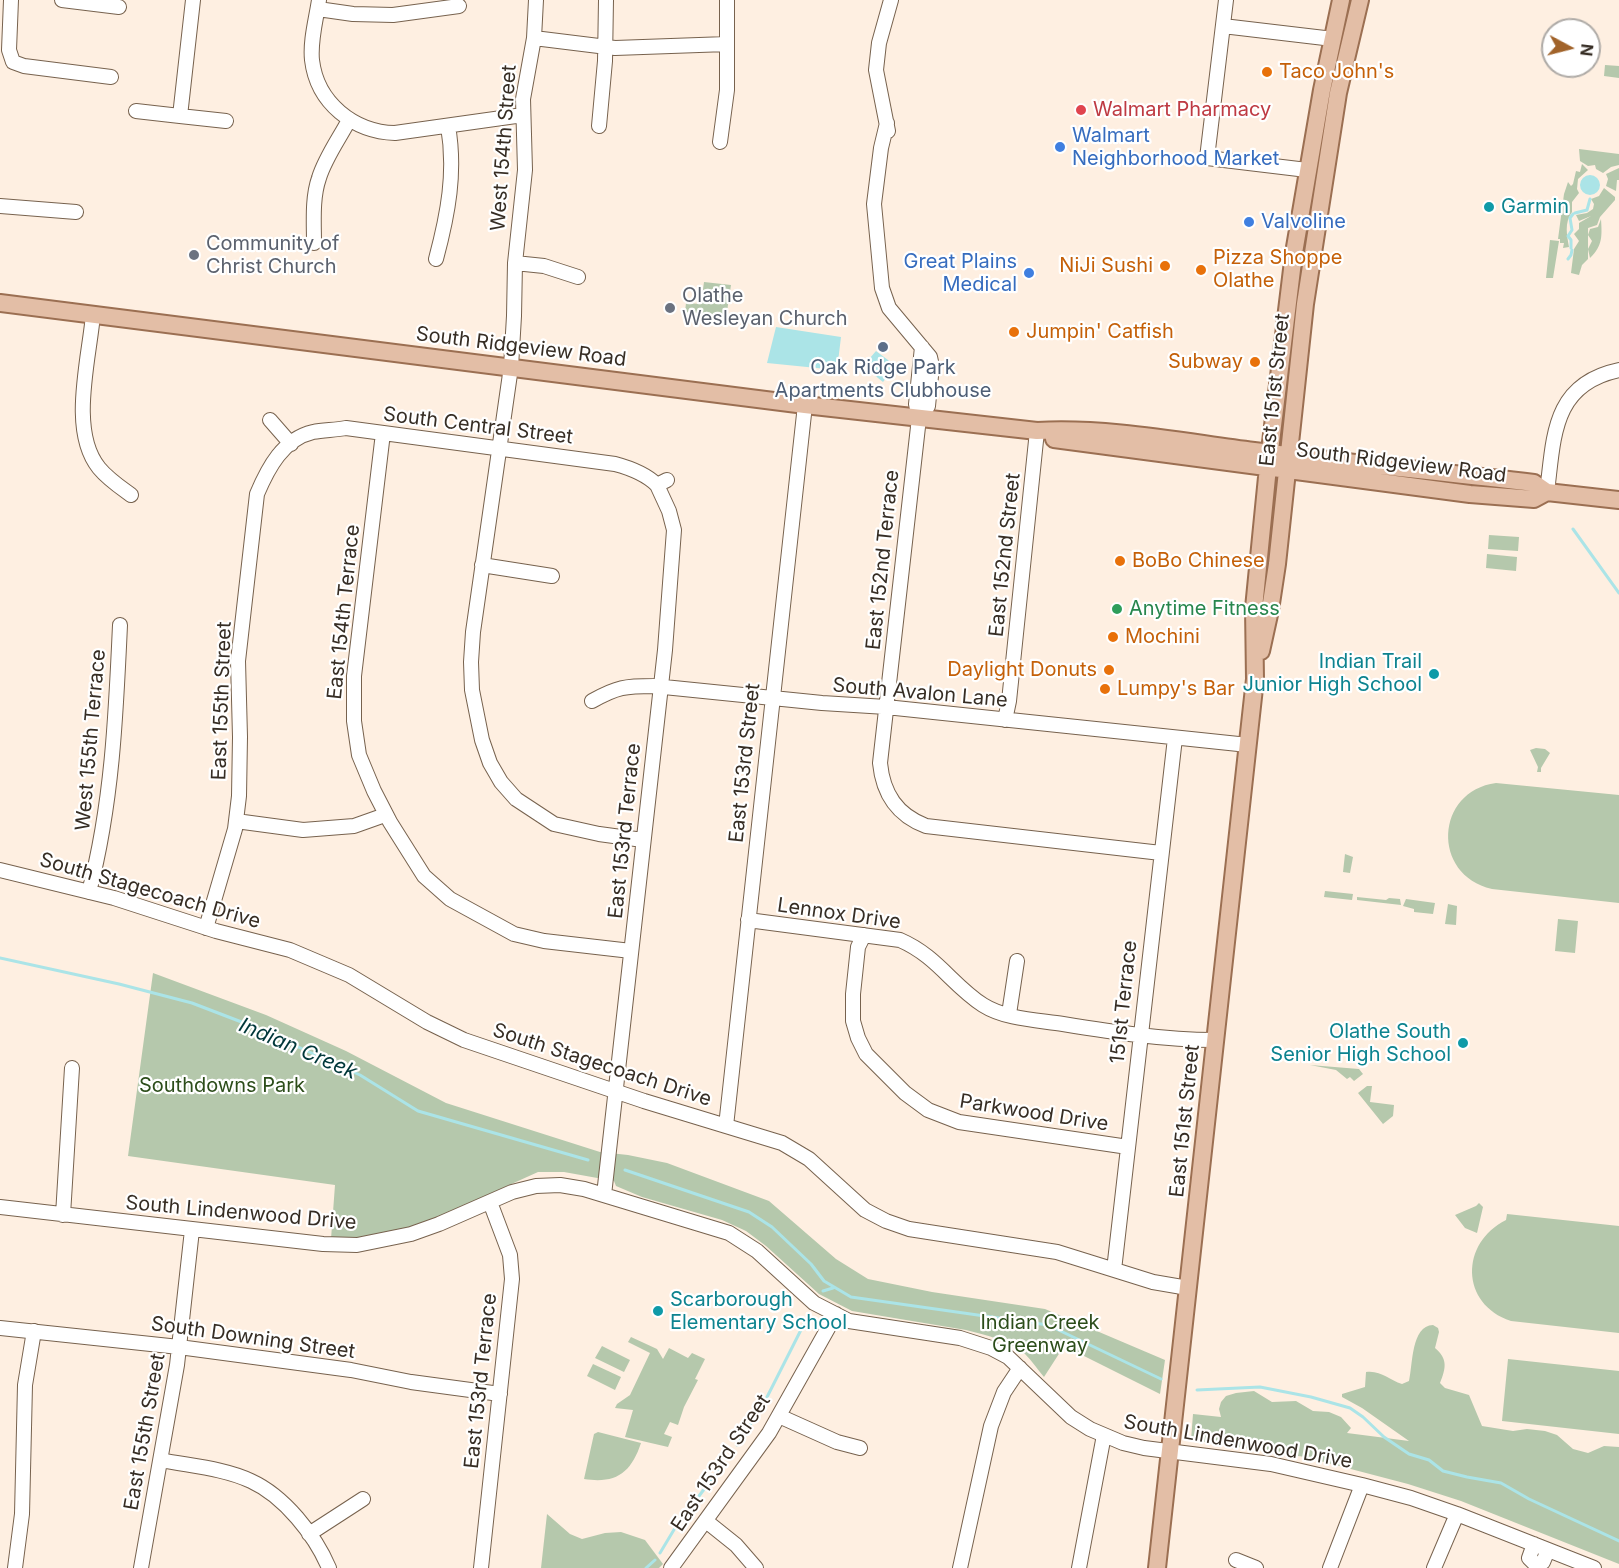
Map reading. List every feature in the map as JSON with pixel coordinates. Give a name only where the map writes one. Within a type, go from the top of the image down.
[{"type":"main road","name":"East 151st Street","points":[[1255,679],[1254,608],[1294,253],[1307,170],[1341,0]]},
{"type":"main road","name":"East 151st Street","points":[[1157,1568],[1255,679],[1270,610],[1305,304],[1338,93],[1360,0]]},
{"type":"main road","points":[[1327,164],[1319,154],[1335,65],[1332,43]]},
{"type":"main road","points":[[1305,304],[1302,283],[1314,195],[1307,170]]},
{"type":"main road","name":"South Ridgeview Road","points":[[0,303],[805,405],[1037,430],[1053,439],[1061,440],[1536,483],[1547,492],[1619,500]]},
{"type":"street","points":[[12,0],[5,16],[10,57],[17,65],[111,77]]},
{"type":"street","points":[[62,0],[119,7]]},
{"type":"street","points":[[180,116],[193,0]]},
{"type":"street","name":"West 154th Street","points":[[536,0],[534,38],[526,78],[523,115],[525,170],[515,263],[511,367],[473,632],[472,690],[482,740],[490,763],[501,782],[516,799],[554,824],[599,834],[643,840]]},
{"type":"street","points":[[599,126],[603,95],[606,0]]},
{"type":"street","points":[[720,142],[727,90],[727,0]]},
{"type":"street","name":"East 152nd Terrace","points":[[891,0],[879,43],[876,70],[887,123],[881,148],[874,204],[879,265],[884,298],[889,308],[930,357],[932,366],[928,406],[919,418],[880,763],[883,785],[897,809],[916,823],[934,828],[1161,853]]},
{"type":"street","points":[[1226,0],[1207,158],[1307,170]]},
{"type":"street","points":[[459,6],[393,15],[353,14],[318,4],[312,60],[324,94],[349,120],[369,130],[382,133],[523,115]]},
{"type":"street","points":[[1223,26],[1332,43]]},
{"type":"street","points":[[534,38],[605,47],[727,44]]},
{"type":"street","points":[[136,111],[226,121]]},
{"type":"street","points":[[314,243],[315,192],[318,180],[349,120]]},
{"type":"street","points":[[436,259],[452,184],[448,126]]},
{"type":"street","points":[[0,206],[76,212]]},
{"type":"street","points":[[515,263],[544,266],[578,278]]},
{"type":"street","points":[[93,315],[82,417],[84,435],[90,453],[101,471],[131,495]]},
{"type":"street","points":[[1547,492],[1555,428],[1564,407],[1580,388],[1592,380],[1619,370]]},
{"type":"street","name":"East 153rd Street","points":[[726,1126],[805,405]]},
{"type":"street","points":[[270,420],[291,444]]},
{"type":"street","name":"South Central Street","points":[[291,444],[311,432],[346,428],[615,464],[662,483]]},
{"type":"street","name":"East 152nd Street","points":[[1005,720],[1009,701],[1037,430]]},
{"type":"street","name":"East 154th Terrace","points":[[384,433],[354,676],[354,721],[359,755],[386,815],[424,876],[450,899],[486,920],[514,934],[544,941],[631,951]]},
{"type":"street","name":"East 155th Street","points":[[206,928],[236,821],[240,766],[238,661],[257,494],[267,471],[280,452],[291,444]]},
{"type":"street","name":"East 153rd Terrace","points":[[604,1195],[660,686],[674,530],[662,483]]},
{"type":"street","points":[[482,565],[552,576]]},
{"type":"street","name":"West 155th Terrace","points":[[89,892],[100,851],[106,814],[120,625]]},
{"type":"street","name":"South Avalon Lane","points":[[592,701],[629,685],[660,686],[886,707],[1248,746]]},
{"type":"street","name":"151st Terrace","points":[[1114,1270],[1175,738]]},
{"type":"street","points":[[236,821],[303,830],[354,826],[386,815]]},
{"type":"street","name":"South Stagecoach Drive","points":[[0,870],[114,898],[206,928],[290,950],[349,975],[427,1022],[464,1040],[770,1139],[809,1159],[857,1204],[873,1215],[894,1224],[909,1229],[1057,1252],[1154,1282],[1188,1288]]},
{"type":"street","name":"Lennox Drive","points":[[748,920],[889,937],[915,946],[935,961],[977,1000],[994,1011],[1031,1020],[1140,1035],[1214,1040]]},
{"type":"street","name":"Parkwood Drive","points":[[864,935],[858,947],[853,994],[853,1021],[866,1054],[905,1094],[928,1110],[959,1122],[1128,1147]]},
{"type":"street","points":[[1009,1014],[1017,961]]},
{"type":"street","points":[[63,1215],[72,1068]]},
{"type":"street","name":"South Lindenwood Drive","points":[[0,1207],[323,1244],[357,1245],[411,1234],[513,1192],[536,1186],[560,1185],[604,1195],[729,1233],[757,1251],[814,1303],[836,1314],[860,1323],[974,1341],[999,1353],[1020,1368],[1071,1417],[1090,1429],[1123,1443],[1271,1464],[1411,1498],[1534,1544],[1529,1558],[1535,1564],[1543,1562],[1548,1550],[1594,1568]]},
{"type":"street","name":"East 153rd Terrace","points":[[481,1568],[512,1279],[510,1255],[490,1202]]},
{"type":"street","name":"East 155th Street","points":[[141,1568],[179,1347],[192,1230]]},
{"type":"street","name":"East 153rd Street","points":[[671,1568],[757,1452],[836,1314]]},
{"type":"street","name":"South Downing Street","points":[[0,1328],[179,1347],[351,1370],[411,1382],[500,1394]]},
{"type":"street","points":[[15,1568],[22,1514],[25,1385],[34,1331]]},
{"type":"street","points":[[960,1568],[991,1426],[1004,1392],[1020,1368]]},
{"type":"street","points":[[779,1416],[837,1442],[860,1448]]},
{"type":"street","points":[[1078,1568],[1104,1435]]},
{"type":"street","points":[[161,1460],[219,1471],[251,1481],[295,1514],[329,1568]]},
{"type":"street","points":[[1330,1568],[1362,1485]]},
{"type":"street","points":[[309,1534],[363,1499]]},
{"type":"street","points":[[1434,1568],[1457,1514]]},
{"type":"street","points":[[706,1521],[736,1545],[756,1568]]},
{"type":"street","points":[[1236,1560],[1256,1568]]},
{"type":"green space","points":[[1605,65],[1619,66],[1619,78],[1604,76]]},
{"type":"green space","points":[[1579,149],[1619,154],[1619,165],[1603,173],[1596,169],[1595,165],[1588,166],[1580,161]]},
{"type":"green space","points":[[1582,164],[1588,170],[1578,179],[1579,193],[1572,202],[1572,212],[1567,225],[1569,247],[1563,248],[1564,243],[1560,243],[1558,239],[1564,194],[1568,182],[1571,186],[1573,184],[1576,171],[1580,172]]},
{"type":"green space","points":[[1619,168],[1616,191],[1606,186],[1608,179],[1606,174]]},
{"type":"green space","points":[[1604,188],[1615,197],[1615,200],[1600,217],[1597,225],[1588,228],[1588,259],[1582,265],[1579,275],[1571,273],[1574,249],[1579,241],[1574,234],[1579,229],[1579,223],[1591,216],[1579,221],[1576,215],[1593,209],[1594,204],[1591,199],[1599,196]]},
{"type":"green space","points":[[1601,219],[1599,245],[1590,258],[1588,249],[1592,241],[1588,235],[1590,229],[1598,227]]},
{"type":"green space","points":[[1550,240],[1559,241],[1553,278],[1546,278]]},
{"type":"green space","points":[[704,282],[731,285],[726,318],[722,320],[722,317],[685,312],[686,303],[701,304]]},
{"type":"green space","points":[[1489,535],[1519,537],[1518,551],[1488,549]]},
{"type":"green space","points":[[1487,554],[1517,557],[1516,571],[1486,568]]},
{"type":"green space","points":[[1545,749],[1550,753],[1541,772],[1537,772],[1538,767],[1530,750]]},
{"type":"green space","points":[[1496,783],[1619,795],[1619,903],[1492,889],[1472,881],[1458,868],[1450,851],[1448,834],[1452,816],[1461,801],[1476,789]]},
{"type":"green space","points":[[1345,854],[1353,857],[1350,873],[1343,872]]},
{"type":"green space","points":[[1325,891],[1353,894],[1352,900],[1324,897]]},
{"type":"green space","points":[[1357,897],[1400,899],[1401,905],[1357,900]]},
{"type":"green space","points":[[1406,899],[1435,903],[1433,914],[1414,912],[1414,909],[1403,906]]},
{"type":"green space","points":[[1448,904],[1457,906],[1456,925],[1445,924]]},
{"type":"green space","points":[[1558,919],[1578,921],[1575,953],[1555,951]]},
{"type":"green space","name":"Southdowns Park","points":[[153,973],[266,1015],[346,1051],[446,1103],[600,1152],[667,1163],[769,1201],[836,1259],[868,1279],[932,1292],[1045,1309],[1165,1360],[1160,1394],[1064,1346],[1044,1377],[1025,1354],[997,1339],[966,1330],[852,1311],[819,1294],[746,1231],[722,1220],[642,1197],[616,1186],[614,1181],[564,1172],[538,1172],[409,1229],[356,1239],[331,1239],[335,1185],[128,1156]]},
{"type":"green space","points":[[1310,1065],[1359,1069],[1363,1074],[1354,1081],[1350,1077],[1347,1079],[1336,1070]]},
{"type":"green space","points":[[1367,1086],[1372,1086],[1370,1102],[1394,1105],[1393,1116],[1383,1124],[1358,1093]]},
{"type":"green space","points":[[1479,1203],[1483,1207],[1477,1233],[1465,1228],[1455,1215]]},
{"type":"green space","points":[[1507,1214],[1619,1226],[1619,1333],[1511,1321],[1494,1313],[1482,1301],[1475,1288],[1472,1273],[1474,1258],[1480,1243],[1491,1230],[1506,1220]]},
{"type":"green space","points":[[1433,1325],[1438,1328],[1439,1332],[1435,1348],[1445,1364],[1440,1383],[1445,1388],[1469,1395],[1482,1426],[1513,1431],[1527,1429],[1545,1431],[1557,1435],[1573,1449],[1588,1453],[1604,1446],[1619,1447],[1619,1564],[1461,1501],[1408,1484],[1305,1457],[1191,1440],[1193,1414],[1221,1417],[1219,1409],[1226,1396],[1254,1391],[1272,1402],[1296,1401],[1313,1411],[1329,1412],[1341,1417],[1351,1428],[1347,1433],[1409,1441],[1342,1397],[1342,1394],[1365,1387],[1366,1372],[1381,1374],[1402,1384],[1409,1381],[1417,1339],[1426,1327]]},
{"type":"green space","points":[[631,1337],[657,1349],[663,1359],[669,1348],[688,1358],[692,1353],[705,1359],[678,1425],[670,1422],[664,1434],[672,1437],[668,1447],[625,1437],[633,1410],[615,1408],[630,1395],[650,1353],[628,1342]]},
{"type":"green space","points":[[602,1346],[630,1360],[624,1372],[595,1358]]},
{"type":"green space","points":[[1508,1359],[1619,1371],[1619,1434],[1502,1421]]},
{"type":"green space","points":[[593,1364],[621,1377],[615,1390],[587,1376]]},
{"type":"green space","points":[[598,1432],[641,1443],[632,1462],[621,1474],[605,1480],[584,1479],[594,1434]]},
{"type":"green space","points":[[547,1514],[570,1534],[582,1539],[605,1533],[621,1532],[645,1540],[663,1564],[659,1568],[541,1568]]},
{"type":"water","points":[[1590,175],[1597,178],[1600,185],[1597,192],[1590,195],[1583,192],[1580,185],[1583,178]]},
{"type":"water","points":[[776,327],[841,337],[837,370],[767,363]]},
{"type":"water","points":[[876,351],[896,366],[883,382],[863,366]]},
{"type":"waterway","points":[[1575,213],[1587,210],[1590,199]]},
{"type":"waterway","points":[[1571,248],[1571,240],[1568,236],[1572,230],[1570,218],[1573,214]]},
{"type":"waterway","points":[[1568,259],[1572,250]]},
{"type":"waterway","points":[[1573,529],[1619,593]]},
{"type":"waterway","name":"Indian Creek","points":[[0,958],[119,984],[192,1003],[252,1026],[360,1075],[418,1111],[588,1160]]},
{"type":"waterway","name":"Indian Creek","points":[[625,1170],[749,1212],[772,1227],[811,1264],[824,1281],[851,1297],[1048,1325],[1161,1379]]},
{"type":"waterway","points":[[823,1291],[833,1288]]},
{"type":"waterway","points":[[737,1445],[763,1405],[808,1316]]},
{"type":"waterway","name":"Indian Creek","points":[[1197,1390],[1260,1387],[1311,1397],[1350,1408],[1384,1437],[1409,1454],[1429,1460],[1443,1471],[1501,1483],[1529,1499],[1619,1541]]},
{"type":"waterway","points":[[660,1553],[675,1528],[723,1464]]},
{"type":"waterway","points":[[646,1568],[655,1560]]},
{"type":"place","name":"Taco John's","points":[[1267,72]]},
{"type":"place","name":"Walmart Pharmacy","points":[[1081,110]]},
{"type":"place","name":"Walmart Neighborhood Market","points":[[1060,147]]},
{"type":"place","name":"Garmin","points":[[1489,207]]},
{"type":"place","name":"Valvoline","points":[[1249,222]]},
{"type":"place","name":"Community of Christ Church","points":[[194,255]]},
{"type":"place","name":"NiJi Sushi","points":[[1165,266]]},
{"type":"place","name":"Pizza Shoppe Olathe","points":[[1201,270]]},
{"type":"place","name":"Great Plains Medical","points":[[1029,273]]},
{"type":"place","name":"Olathe Wesleyan Church","points":[[670,308]]},
{"type":"place","name":"Jumpin' Catfish","points":[[1014,332]]},
{"type":"place","name":"Oak Ridge Park Apartments Clubhouse","points":[[883,347]]},
{"type":"place","name":"Subway","points":[[1255,362]]},
{"type":"place","name":"BoBo Chinese","points":[[1120,561]]},
{"type":"place","name":"Anytime Fitness","points":[[1117,609]]},
{"type":"place","name":"Mochini","points":[[1113,637]]},
{"type":"place","name":"Daylight Donuts","points":[[1109,670]]},
{"type":"place","name":"Indian Trail Junior High School","points":[[1434,674]]},
{"type":"place","name":"Lumpy's Bar","points":[[1105,689]]},
{"type":"place","name":"Olathe South Senior High School","points":[[1463,1043]]},
{"type":"place","name":"Scarborough Elementary School","points":[[658,1311]]},
{"type":"park label","name":"Indian Creek Greenway","points":[[1040,1334]]}]
